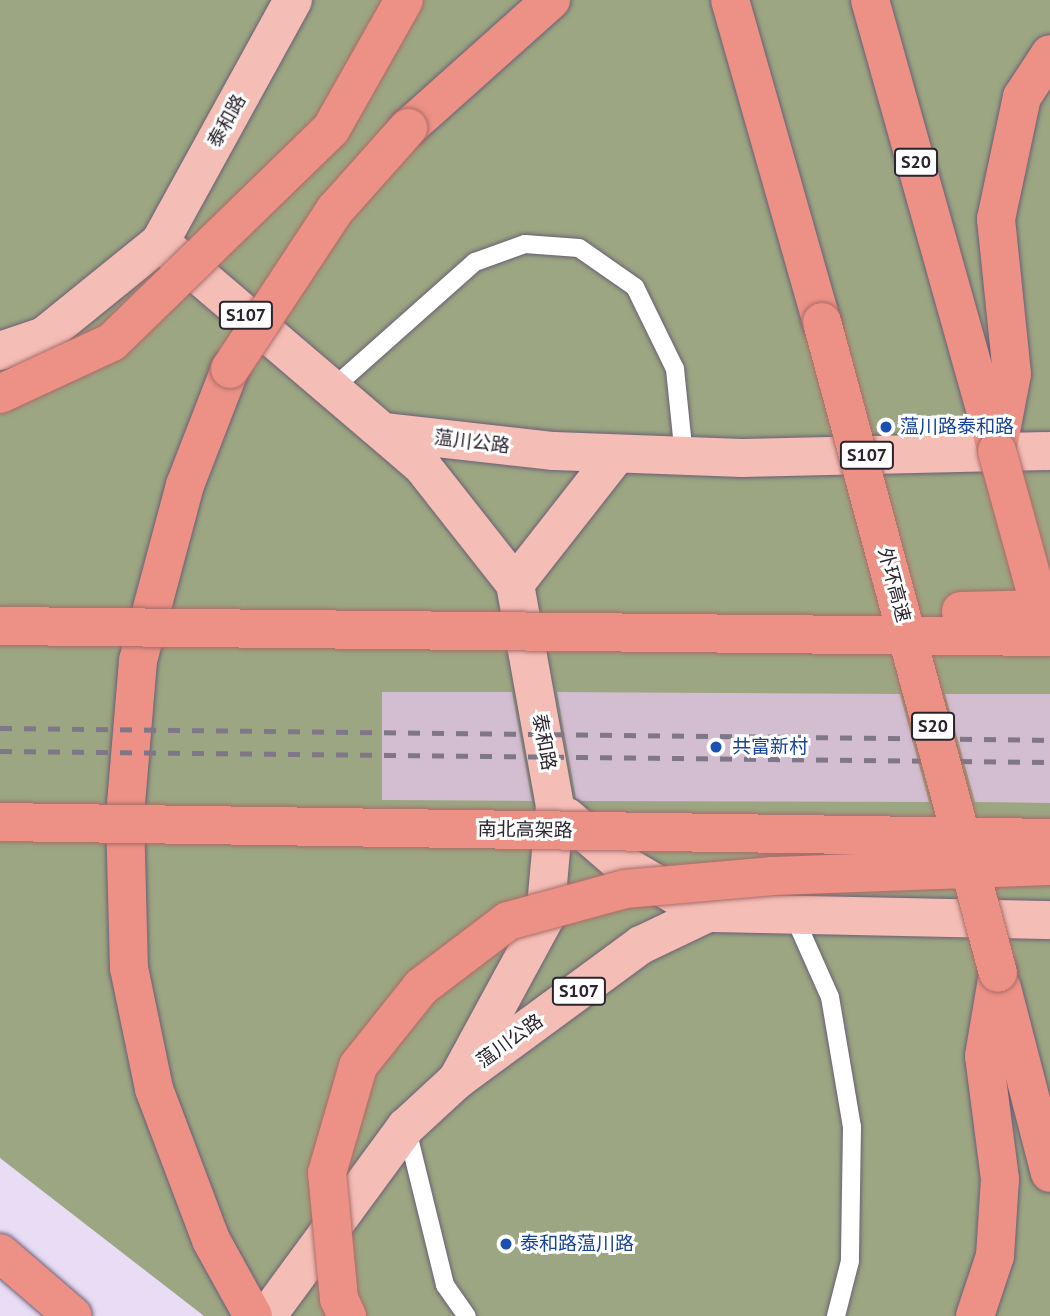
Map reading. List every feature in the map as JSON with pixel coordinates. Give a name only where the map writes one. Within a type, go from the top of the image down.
[{"type":"highway","points":[[0,394],[112,342],[331,129],[404,0]]},
{"type":"highway","name":"外环高速","points":[[730,0],[822,323],[1050,1173]]},
{"type":"highway","name":"S20","points":[[870,0],[1050,644]]},
{"type":"highway","points":[[253,1316],[211,1240],[154,1088],[129,968],[125,817],[138,661],[185,485],[230,369],[335,210],[408,128],[544,4]]},
{"type":"highway","points":[[997,451],[1012,374],[1003,325],[996,219],[1022,97],[1050,54]]},
{"type":"highway","points":[[56,626],[1050,609]]},
{"type":"highway","points":[[0,626],[1050,637]]},
{"type":"highway","name":"南北高架路","points":[[0,822],[1050,838]]},
{"type":"highway","points":[[346,1316],[339,1299],[327,1173],[358,1066],[421,987],[508,921],[625,889],[773,876],[1050,866]]},
{"type":"highway","points":[[975,1316],[995,1256],[1000,1179],[984,1056],[998,973]]},
{"type":"highway","points":[[0,1253],[73,1316]]},
{"type":"main road","name":"泰和路","points":[[160,242],[293,0]]},
{"type":"main road","points":[[0,351],[44,336],[160,242]]},
{"type":"main road","name":"S107","points":[[160,242],[384,432]]},
{"type":"main road","name":"泰和路","points":[[384,432],[423,467],[515,583],[555,806],[545,918],[457,1080]]},
{"type":"main road","name":"蕰川公路","points":[[384,432],[617,454],[684,456],[1050,451]]},
{"type":"main road","points":[[515,583],[617,454]]},
{"type":"main road","points":[[555,806],[619,862],[708,914]]},
{"type":"main road","name":"蕰川公路","points":[[267,1316],[406,1127],[457,1080],[641,944],[708,914],[793,913],[1050,920]]},
{"type":"lane","points":[[333,388],[475,262],[525,244],[579,248],[635,288],[675,369],[684,456]]},
{"type":"lane","points":[[793,913],[830,997],[852,1127],[850,1261],[836,1316]]},
{"type":"lane","points":[[406,1127],[445,1285],[467,1316]]},
{"type":"green space","points":[[0,0],[1050,0],[1050,1316],[204,1316],[0,1158]]},
{"type":"building","points":[[382,692],[512,692],[532,801],[382,800]]},
{"type":"building","points":[[557,692],[900,694],[929,802],[582,801],[576,798]]},
{"type":"building","points":[[945,694],[1050,694],[1050,803],[975,802]]},
{"type":"railway","points":[[0,728],[1050,740]]},
{"type":"railway","points":[[0,751],[1050,762]]},
{"type":"place","name":"蕰川路泰和路","points":[[886,427]]},
{"type":"place","name":"共富新村","points":[[716,747]]},
{"type":"place","name":"泰和路蕰川路","points":[[506,1244]]}]
